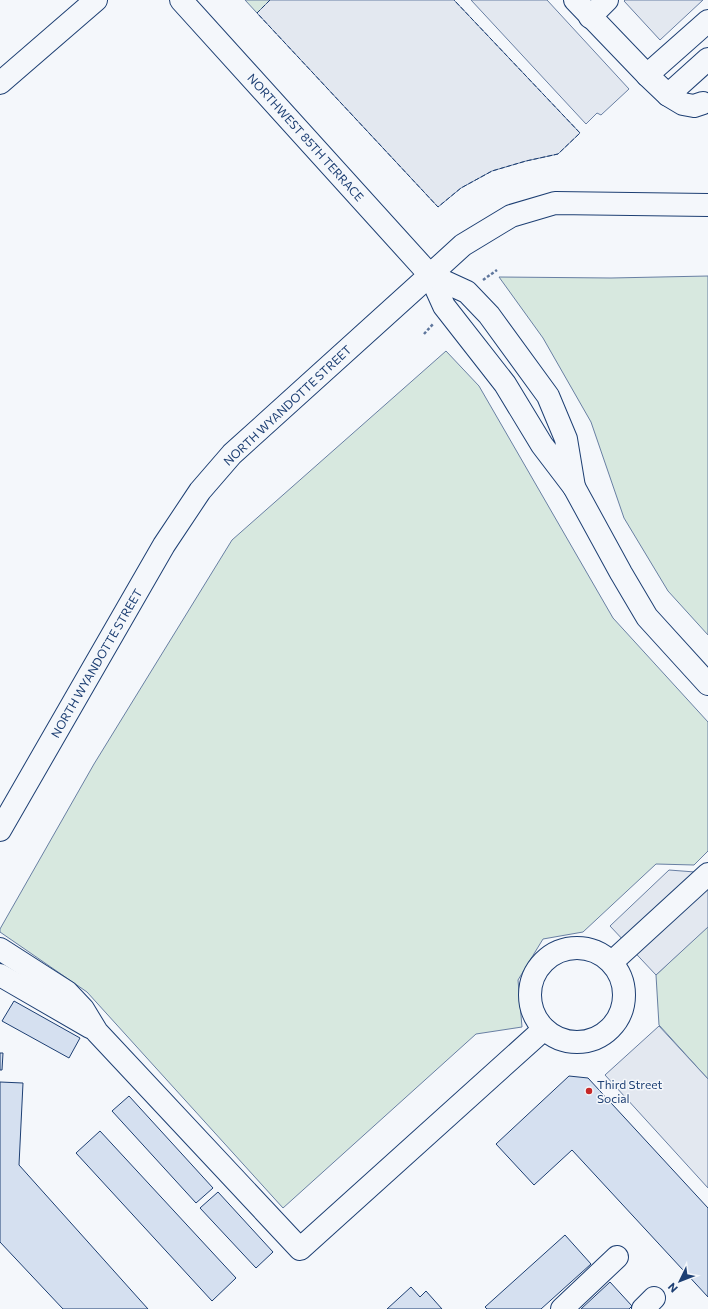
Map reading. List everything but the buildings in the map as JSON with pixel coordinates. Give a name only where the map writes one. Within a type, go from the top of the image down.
[{"type":"street","points":[[0,83],[96,0]]},
{"type":"street","name":"NORTHWEST 85TH TERRACE","points":[[181,0],[430,274]]},
{"type":"street","points":[[575,0],[668,95],[683,104],[694,106],[703,103]]},
{"type":"street","points":[[590,17],[607,0]]},
{"type":"street","points":[[647,75],[708,20]]},
{"type":"street","points":[[668,95],[708,59]]},
{"type":"street","name":"NORTH WYANDOTTE STREET","points":[[0,830],[164,545],[200,491],[232,454],[430,274],[464,245],[511,216],[555,203],[708,205]]},
{"type":"street","points":[[430,274],[444,306],[505,384],[542,445],[574,488],[647,617],[708,684]]},
{"type":"street","points":[[430,274],[467,292],[489,314],[548,396],[566,439],[574,488]]},
{"type":"street","points":[[612,962],[708,874]]},
{"type":"street","points":[[578,947],[590,949],[602,954],[612,962],[622,981],[624,997],[621,1012],[616,1022],[609,1030],[592,1040],[572,1042],[552,1035],[544,1029],[534,1013],[530,995],[531,982],[536,971],[544,961],[554,953],[565,949],[578,947]]},
{"type":"street","points":[[0,950],[67,992],[83,1009],[98,1032],[300,1249],[544,1029]]},
{"type":"street","points":[[0,975],[98,1032]]},
{"type":"street","points":[[562,1309],[617,1258]]},
{"type":"shaded area","points":[[245,0],[270,0],[257,13]]},
{"type":"shaded area","points":[[270,0],[454,0],[580,133],[558,154],[526,161],[492,171],[461,188],[438,207],[257,13]]},
{"type":"shaded area","points":[[471,0],[547,0],[629,89],[601,115],[597,113],[586,124]]},
{"type":"shaded area","points":[[703,0],[660,40],[624,1]]},
{"type":"shaded area","points":[[708,276],[708,635],[668,591],[624,518],[591,422],[543,338],[499,277],[611,278]]},
{"type":"shaded area","points":[[446,351],[479,386],[613,618],[708,722],[708,851],[694,865],[656,864],[583,932],[543,939],[518,980],[522,1027],[476,1034],[283,1208],[87,992],[0,932],[0,929],[94,764],[232,540]]},
{"type":"shaded area","points":[[669,870],[708,873],[708,927],[656,975],[610,926]]},
{"type":"shaded area","points":[[708,926],[708,1079],[659,1025],[656,975]]},
{"type":"shaded area","points":[[659,1026],[708,1079],[708,1188],[605,1075]]},
{"type":"fence","points":[[270,0],[257,13],[438,207],[461,188],[492,171],[526,161],[558,154],[580,133],[454,0]]},
{"type":"place","name":"Third Street Social","points":[[589,1091]]}]
